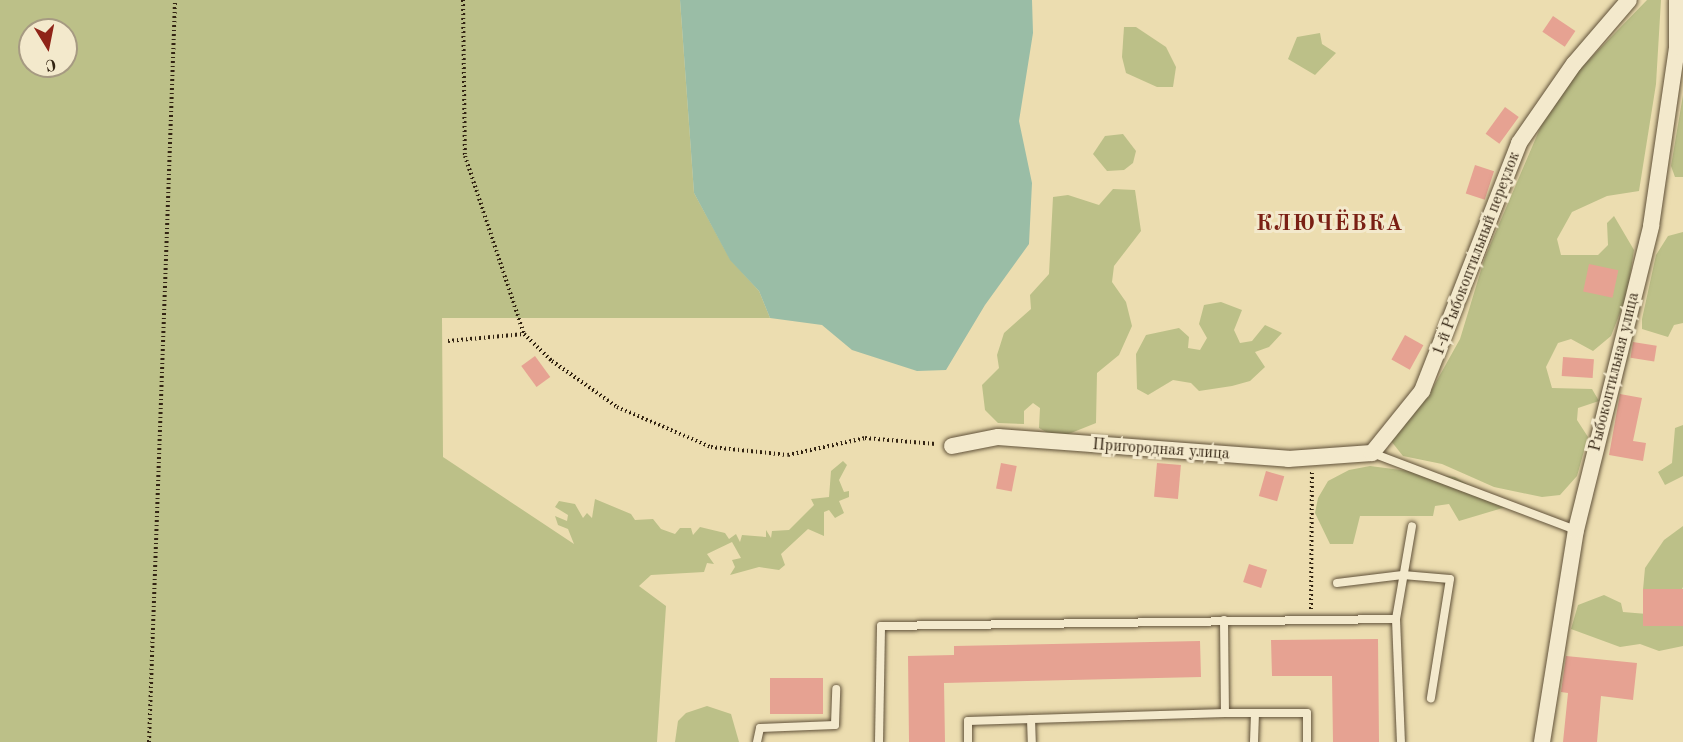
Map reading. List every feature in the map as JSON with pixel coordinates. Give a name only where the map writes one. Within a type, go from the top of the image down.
[{"type":"street","name":"1-й Рыбокоптильный переулок","points":[[1372,453],[1422,391],[1448,335],[1519,143],[1574,64],[1629,0]]},
{"type":"street","name":"Рыбокоптильная улица","points":[[1542,742],[1576,530],[1651,226],[1677,47],[1677,0]]},
{"type":"street","name":"Пригородная улица","points":[[952,446],[998,437],[1312,457],[1372,453]]},
{"type":"lane","points":[[1372,453],[1576,530]]},
{"type":"lane","points":[[1401,742],[1396,619],[1412,526]]},
{"type":"lane","points":[[1337,583],[1403,575],[1450,579],[1431,698]]},
{"type":"lane","points":[[879,742],[881,626],[1396,619]]},
{"type":"lane","points":[[1224,620],[1225,713]]},
{"type":"lane","points":[[757,742],[760,728],[835,725],[836,689]]},
{"type":"lane","points":[[968,742],[968,721],[1225,713],[1307,713],[1307,742]]},
{"type":"lane","points":[[1254,742],[1255,713]]},
{"type":"lane","points":[[1031,719],[1032,742]]},
{"type":"path","points":[[149,742],[175,0]]},
{"type":"path","points":[[462,0],[465,156],[524,334],[552,361],[617,407],[711,447],[788,455],[865,438],[952,446]]},
{"type":"path","points":[[448,340],[524,334]]},
{"type":"path","points":[[1311,619],[1312,457]]},
{"type":"shaded area","points":[[0,0],[680,0],[694,193],[730,259],[759,291],[770,318],[442,318],[443,457],[574,544],[568,529],[558,525],[555,516],[567,521],[568,515],[555,507],[559,501],[575,504],[583,518],[587,513],[592,518],[595,499],[631,514],[635,520],[653,519],[661,529],[675,534],[680,528],[691,528],[693,535],[700,527],[725,533],[729,539],[736,534],[740,542],[742,535],[766,537],[766,530],[771,538],[772,531],[789,530],[814,505],[811,499],[829,497],[831,471],[843,461],[847,465],[839,480],[844,492],[849,491],[849,497],[839,501],[844,513],[835,518],[829,510],[824,512],[824,536],[808,529],[781,554],[785,565],[779,570],[759,567],[730,575],[735,567],[732,560],[741,558],[732,542],[707,554],[714,564],[707,563],[704,572],[651,575],[639,586],[666,606],[657,742],[0,742]]},
{"type":"shaded area","points":[[680,0],[1032,0],[1033,33],[1019,121],[1032,183],[1029,244],[985,305],[946,370],[917,371],[852,350],[822,325],[770,318],[759,291],[730,260],[694,193]]},
{"type":"shaded area","points":[[1647,0],[1661,0],[1656,84],[1639,191],[1607,196],[1572,212],[1557,239],[1561,255],[1598,255],[1608,245],[1607,223],[1614,216],[1634,250],[1627,295],[1611,336],[1593,351],[1571,339],[1558,343],[1546,367],[1552,388],[1592,389],[1599,401],[1578,408],[1577,420],[1588,437],[1577,476],[1560,495],[1542,497],[1494,487],[1442,464],[1403,456],[1391,441],[1431,391],[1460,339],[1485,257],[1541,126],[1579,70]]},
{"type":"shaded area","points":[[1124,27],[1136,27],[1166,47],[1176,67],[1173,87],[1157,87],[1126,73],[1122,57]]},
{"type":"shaded area","points":[[1320,33],[1322,44],[1336,53],[1315,75],[1288,59],[1297,37]]},
{"type":"shaded area","points":[[1683,95],[1683,177],[1675,177],[1671,166]]},
{"type":"shaded area","points":[[1123,134],[1136,151],[1133,163],[1124,170],[1107,171],[1093,154],[1105,136]]},
{"type":"shaded area","points":[[1113,189],[1135,190],[1141,231],[1114,266],[1112,282],[1126,302],[1132,326],[1119,355],[1097,373],[1096,423],[1066,435],[1048,433],[1039,428],[1040,408],[1033,403],[1024,411],[1024,424],[998,423],[985,410],[982,385],[999,368],[997,355],[1004,333],[1031,309],[1030,295],[1049,274],[1053,197],[1068,195],[1099,205]]},
{"type":"shaded area","points":[[1683,232],[1683,323],[1674,325],[1668,337],[1642,329],[1642,319],[1656,255],[1668,236]]},
{"type":"shaded area","points":[[1221,302],[1242,310],[1234,330],[1240,343],[1252,341],[1265,325],[1282,333],[1269,347],[1255,352],[1265,367],[1250,381],[1232,386],[1199,391],[1191,383],[1173,380],[1148,395],[1137,389],[1136,354],[1146,335],[1179,328],[1189,337],[1188,348],[1200,350],[1207,338],[1199,324],[1204,305]]},
{"type":"shaded area","points":[[1683,425],[1683,476],[1665,485],[1658,472],[1672,463],[1675,428]]},
{"type":"shaded area","points":[[1370,466],[1455,477],[1506,507],[1459,521],[1449,504],[1435,506],[1433,516],[1360,516],[1353,544],[1330,544],[1315,513],[1318,498],[1328,481],[1349,470]]},
{"type":"shaded area","points":[[1683,526],[1683,587],[1677,601],[1653,604],[1643,590],[1645,568],[1664,540]]},
{"type":"shaded area","points":[[1604,595],[1621,603],[1623,612],[1683,617],[1683,646],[1659,651],[1640,644],[1620,647],[1571,629],[1578,605]]},
{"type":"shaded area","points":[[707,706],[731,714],[739,742],[675,742],[678,721],[686,713]]},
{"type":"building","points":[[1553,16],[1575,31],[1565,47],[1542,32]]},
{"type":"building","points":[[1505,107],[1519,117],[1499,144],[1486,134]]},
{"type":"building","points":[[1475,165],[1494,171],[1485,200],[1466,194]]},
{"type":"building","points":[[1589,264],[1618,270],[1613,298],[1583,291]]},
{"type":"building","points":[[1405,335],[1423,345],[1410,370],[1391,359]]},
{"type":"building","points":[[1633,342],[1657,346],[1654,362],[1630,358]]},
{"type":"building","points":[[535,356],[550,377],[537,387],[521,366]]},
{"type":"building","points":[[1563,357],[1594,359],[1593,378],[1562,376]]},
{"type":"building","points":[[1620,394],[1642,398],[1633,441],[1646,443],[1643,461],[1609,455]]},
{"type":"building","points":[[1001,463],[1017,466],[1012,492],[996,489]]},
{"type":"building","points":[[1157,463],[1181,465],[1178,499],[1154,497]]},
{"type":"building","points":[[1266,471],[1284,476],[1277,501],[1259,496]]},
{"type":"building","points":[[1249,564],[1267,570],[1261,588],[1243,582]]},
{"type":"building","points":[[1643,589],[1683,589],[1683,626],[1643,626]]},
{"type":"building","points":[[1378,639],[1379,742],[1333,742],[1332,676],[1272,676],[1271,640]]},
{"type":"building","points":[[1200,641],[1201,677],[944,683],[945,742],[909,742],[908,656],[954,655],[954,646]]},
{"type":"building","points":[[1566,656],[1637,663],[1633,700],[1601,696],[1597,742],[1563,742],[1568,693],[1561,692]]},
{"type":"building","points":[[770,678],[823,678],[823,714],[770,714]]},
{"type":"district","name":"КЛЮЧЁВКА","points":[[1330,225]]}]
